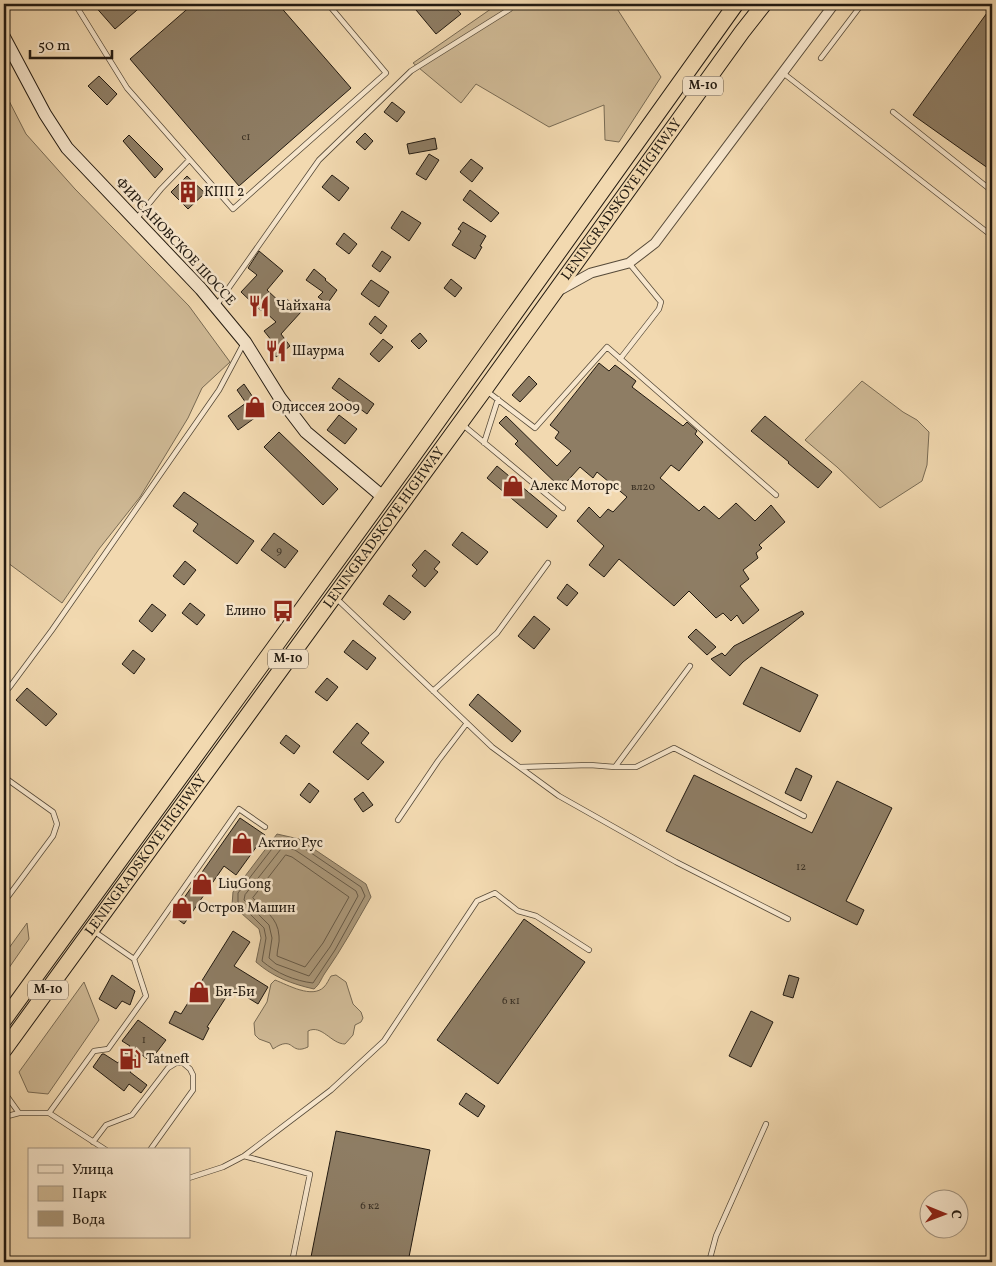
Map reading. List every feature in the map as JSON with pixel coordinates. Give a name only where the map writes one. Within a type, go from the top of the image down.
[{"type":"highway","name":"LENINGRADSKOYE HIGHWAY","points":[[4,1020],[383,497],[736,4]]},
{"type":"highway","name":"LENINGRADSKOYE HIGHWAY","points":[[4,1050],[764,4]]},
{"type":"main road","name":"ФИРСАНОВСКОЕ ШОССЕ","points":[[4,37],[44,114],[67,148],[216,306],[245,342],[280,398],[306,432],[383,497]]},
{"type":"street","points":[[552,296],[564,287],[591,274],[630,263],[656,243],[834,4]]},
{"type":"lane","points":[[75,4],[127,88],[233,209],[386,73],[328,4]]},
{"type":"lane","points":[[216,306],[319,160],[411,71],[510,9],[511,4]]},
{"type":"lane","points":[[821,58],[862,4]]},
{"type":"lane","points":[[782,72],[992,236]]},
{"type":"lane","points":[[893,112],[992,191]]},
{"type":"lane","points":[[136,219],[189,160]]},
{"type":"lane","points":[[620,359],[658,309],[661,302],[630,263]]},
{"type":"lane","points":[[9,688],[219,390],[245,342]]},
{"type":"lane","points":[[485,389],[535,428],[607,347],[776,495]]},
{"type":"lane","points":[[484,442],[498,399]]},
{"type":"lane","points":[[460,423],[563,508]]},
{"type":"lane","points":[[433,691],[497,633],[548,563]]},
{"type":"lane","points":[[334,596],[492,747],[559,796],[676,862],[788,919]]},
{"type":"lane","points":[[615,767],[690,666]]},
{"type":"lane","points":[[398,820],[438,761],[467,723]]},
{"type":"lane","points":[[519,767],[590,765],[636,767],[674,748],[804,816]]},
{"type":"lane","points":[[4,777],[53,812],[57,824],[53,836],[4,902]]},
{"type":"lane","points":[[134,959],[239,809],[264,828]]},
{"type":"lane","points":[[190,1178],[223,1167],[244,1156],[331,1090],[384,1041],[477,901],[496,893],[518,910],[536,916],[588,950]]},
{"type":"lane","points":[[49,1113],[94,1052],[108,1049],[146,996],[134,959],[92,929]]},
{"type":"lane","points":[[93,1142],[106,1125],[132,1115],[168,1068],[176,1063],[183,1064],[190,1069],[193,1075],[193,1090],[151,1148]]},
{"type":"lane","points":[[4,1092],[19,1113]]},
{"type":"lane","points":[[4,1117],[19,1113],[49,1113],[103,1148]]},
{"type":"lane","points":[[710,1262],[716,1236],[766,1124]]},
{"type":"lane","points":[[244,1156],[310,1174],[292,1262]]},
{"type":"green space","points":[[498,4],[614,4],[661,77],[619,142],[605,140],[604,105],[549,127],[476,84],[461,103],[413,63]]},
{"type":"green space","points":[[4,91],[26,134],[75,189],[189,306],[230,362],[202,388],[188,418],[140,497],[99,549],[62,603],[4,560]]},
{"type":"green space","points":[[862,381],[903,412],[917,420],[929,432],[927,465],[922,481],[880,508],[805,440]]},
{"type":"green space","points":[[27,923],[29,939],[4,975],[4,955]]},
{"type":"green space","points":[[336,975],[346,982],[353,1004],[361,1012],[363,1018],[361,1022],[355,1025],[353,1035],[345,1044],[335,1041],[318,1030],[313,1030],[308,1031],[308,1047],[298,1049],[285,1044],[273,1049],[270,1043],[259,1039],[255,1035],[254,1023],[267,1002],[271,984],[275,980],[293,988],[313,992],[324,987],[331,976]]},
{"type":"green space","points":[[84,982],[99,1020],[48,1094],[28,1092],[19,1072]]},
{"type":"water","points":[[277,834],[299,839],[366,884],[371,897],[337,955],[314,989],[283,979],[269,972],[256,962],[261,938],[259,929],[232,905],[233,892]]},
{"type":"building","points":[[93,4],[144,4],[115,29]]},
{"type":"building","points":[[193,4],[278,4],[351,88],[239,186],[130,59]]},
{"type":"building","points":[[411,4],[452,4],[461,14],[436,34]]},
{"type":"building","points":[[992,6],[992,171],[913,115]]},
{"type":"building","points":[[99,76],[117,94],[107,105],[88,86]]},
{"type":"building","points":[[392,102],[405,112],[397,122],[384,112]]},
{"type":"building","points":[[365,133],[373,141],[365,150],[356,142]]},
{"type":"building","points":[[129,135],[163,169],[155,178],[123,141]]},
{"type":"building","points":[[435,138],[437,149],[409,154],[407,144]]},
{"type":"building","points":[[429,154],[439,160],[426,180],[416,174]]},
{"type":"building","points":[[471,159],[483,168],[472,182],[460,172]]},
{"type":"building","points":[[332,175],[349,188],[339,201],[322,187]]},
{"type":"building","name":"КПП 2","points":[[187,176],[205,193],[188,209],[171,192]]},
{"type":"building","points":[[470,190],[499,213],[491,222],[463,200]]},
{"type":"building","points":[[402,211],[421,223],[409,241],[391,228]]},
{"type":"building","points":[[463,222],[486,236],[475,259],[452,245],[461,231],[458,229]]},
{"type":"building","points":[[344,233],[357,244],[349,254],[336,244]]},
{"type":"building","points":[[259,251],[283,271],[267,290],[282,304],[287,299],[301,312],[281,334],[290,346],[276,357],[271,350],[276,346],[264,331],[276,322],[241,292],[257,275],[248,268]]},
{"type":"building","points":[[382,251],[391,257],[380,272],[372,266]]},
{"type":"building","points":[[314,269],[337,290],[327,304],[318,297],[323,292],[306,280]]},
{"type":"building","points":[[451,279],[462,288],[455,297],[444,288]]},
{"type":"building","points":[[371,280],[389,292],[379,307],[361,294]]},
{"type":"building","points":[[375,316],[387,326],[381,334],[369,324]]},
{"type":"building","points":[[420,333],[427,341],[419,349],[411,341]]},
{"type":"building","points":[[383,339],[393,347],[379,362],[370,354]]},
{"type":"building","points":[[599,363],[609,371],[615,365],[636,381],[632,387],[683,426],[687,422],[697,431],[695,434],[703,442],[679,471],[671,465],[660,478],[699,511],[704,506],[719,519],[736,503],[755,521],[771,505],[785,522],[759,545],[762,548],[756,553],[758,558],[743,570],[749,579],[740,586],[759,610],[743,624],[737,615],[731,621],[723,613],[716,618],[689,591],[674,606],[619,559],[604,577],[589,565],[604,546],[577,521],[589,507],[600,518],[608,509],[613,512],[627,497],[597,472],[593,478],[580,467],[561,488],[515,444],[518,441],[499,423],[506,416],[557,466],[571,451],[555,438],[559,432],[550,425]]},
{"type":"building","points":[[529,376],[537,384],[520,402],[512,395]]},
{"type":"building","points":[[339,378],[374,404],[367,414],[332,388]]},
{"type":"building","points":[[244,384],[263,412],[238,430],[228,416],[246,403],[237,390]]},
{"type":"building","points":[[339,415],[357,429],[345,444],[327,430]]},
{"type":"building","points":[[765,416],[832,472],[818,488],[751,431]]},
{"type":"building","points":[[279,432],[338,489],[323,505],[264,447]]},
{"type":"building","points":[[497,466],[557,516],[547,528],[487,478]]},
{"type":"building","points":[[184,492],[254,541],[237,564],[193,531],[198,524],[173,506]]},
{"type":"building","points":[[462,532],[488,552],[477,565],[452,545]]},
{"type":"building","points":[[274,533],[298,551],[285,568],[261,550]]},
{"type":"building","points":[[425,550],[440,562],[434,569],[438,572],[425,587],[412,576],[417,570],[412,565]]},
{"type":"building","points":[[185,561],[196,570],[184,585],[173,576]]},
{"type":"building","points":[[567,584],[578,593],[567,606],[557,598]]},
{"type":"building","points":[[389,595],[411,612],[404,620],[383,604]]},
{"type":"building","points":[[190,603],[205,615],[197,625],[182,613]]},
{"type":"building","points":[[152,604],[166,615],[152,632],[139,621]]},
{"type":"building","points":[[802,611],[804,614],[743,662],[730,676],[711,659],[722,653],[725,656],[734,646]]},
{"type":"building","points":[[534,616],[550,629],[534,649],[518,636]]},
{"type":"building","points":[[696,629],[716,647],[707,655],[688,637]]},
{"type":"building","points":[[353,640],[376,658],[367,670],[344,652]]},
{"type":"building","points":[[133,650],[145,659],[134,674],[122,664]]},
{"type":"building","points":[[761,667],[818,695],[800,732],[743,704]]},
{"type":"building","points":[[327,678],[338,687],[327,701],[315,692]]},
{"type":"building","points":[[27,688],[57,714],[46,726],[16,700]]},
{"type":"building","points":[[478,694],[521,731],[512,742],[469,705]]},
{"type":"building","points":[[357,723],[369,733],[361,743],[384,762],[368,780],[333,752]]},
{"type":"building","points":[[286,735],[300,746],[294,754],[280,743]]},
{"type":"building","points":[[796,768],[812,776],[801,801],[785,793]]},
{"type":"building","points":[[694,775],[812,833],[837,781],[892,808],[846,901],[864,910],[857,925],[666,831]]},
{"type":"building","points":[[309,783],[319,791],[310,803],[300,795]]},
{"type":"building","points":[[363,792],[373,805],[363,812],[354,799]]},
{"type":"building","points":[[240,818],[265,835],[236,875],[224,866],[184,924],[172,915]]},
{"type":"building","points":[[524,919],[585,962],[498,1084],[437,1040]]},
{"type":"building","points":[[233,931],[250,942],[234,966],[268,987],[258,1004],[232,988],[207,1027],[209,1028],[203,1040],[169,1023],[175,1011],[181,1014]]},
{"type":"building","points":[[112,975],[135,991],[130,1005],[122,1001],[116,1009],[99,999]]},
{"type":"building","points":[[789,975],[799,978],[793,998],[783,995]]},
{"type":"building","points":[[751,1011],[773,1022],[751,1067],[729,1056]]},
{"type":"building","points":[[138,1020],[166,1040],[150,1061],[142,1055],[130,1072],[147,1085],[141,1093],[129,1084],[124,1091],[93,1067],[102,1054],[118,1063],[130,1046],[122,1041]]},
{"type":"building","points":[[466,1093],[485,1106],[478,1117],[459,1104]]},
{"type":"building","points":[[336,1131],[430,1150],[408,1262],[310,1262]]},
{"type":"place","name":"КПП 2","points":[[188,192]]},
{"type":"place","name":"Чайхана","points":[[259,306]]},
{"type":"place","name":"Шаурма","points":[[276,351]]},
{"type":"place","name":"Одиссея 2009","points":[[255,407]]},
{"type":"place","name":"Алекс Моторс","points":[[513,486]]},
{"type":"place","name":"Елино","points":[[283,611]]},
{"type":"place","name":"Актио Рус","points":[[242,843]]},
{"type":"place","name":"LiuGong","points":[[202,884]]},
{"type":"place","name":"Остров Машин","points":[[182,908]]},
{"type":"place","name":"Би-Би","points":[[199,992]]},
{"type":"place","name":"Tatneft","points":[[130,1059]]}]
